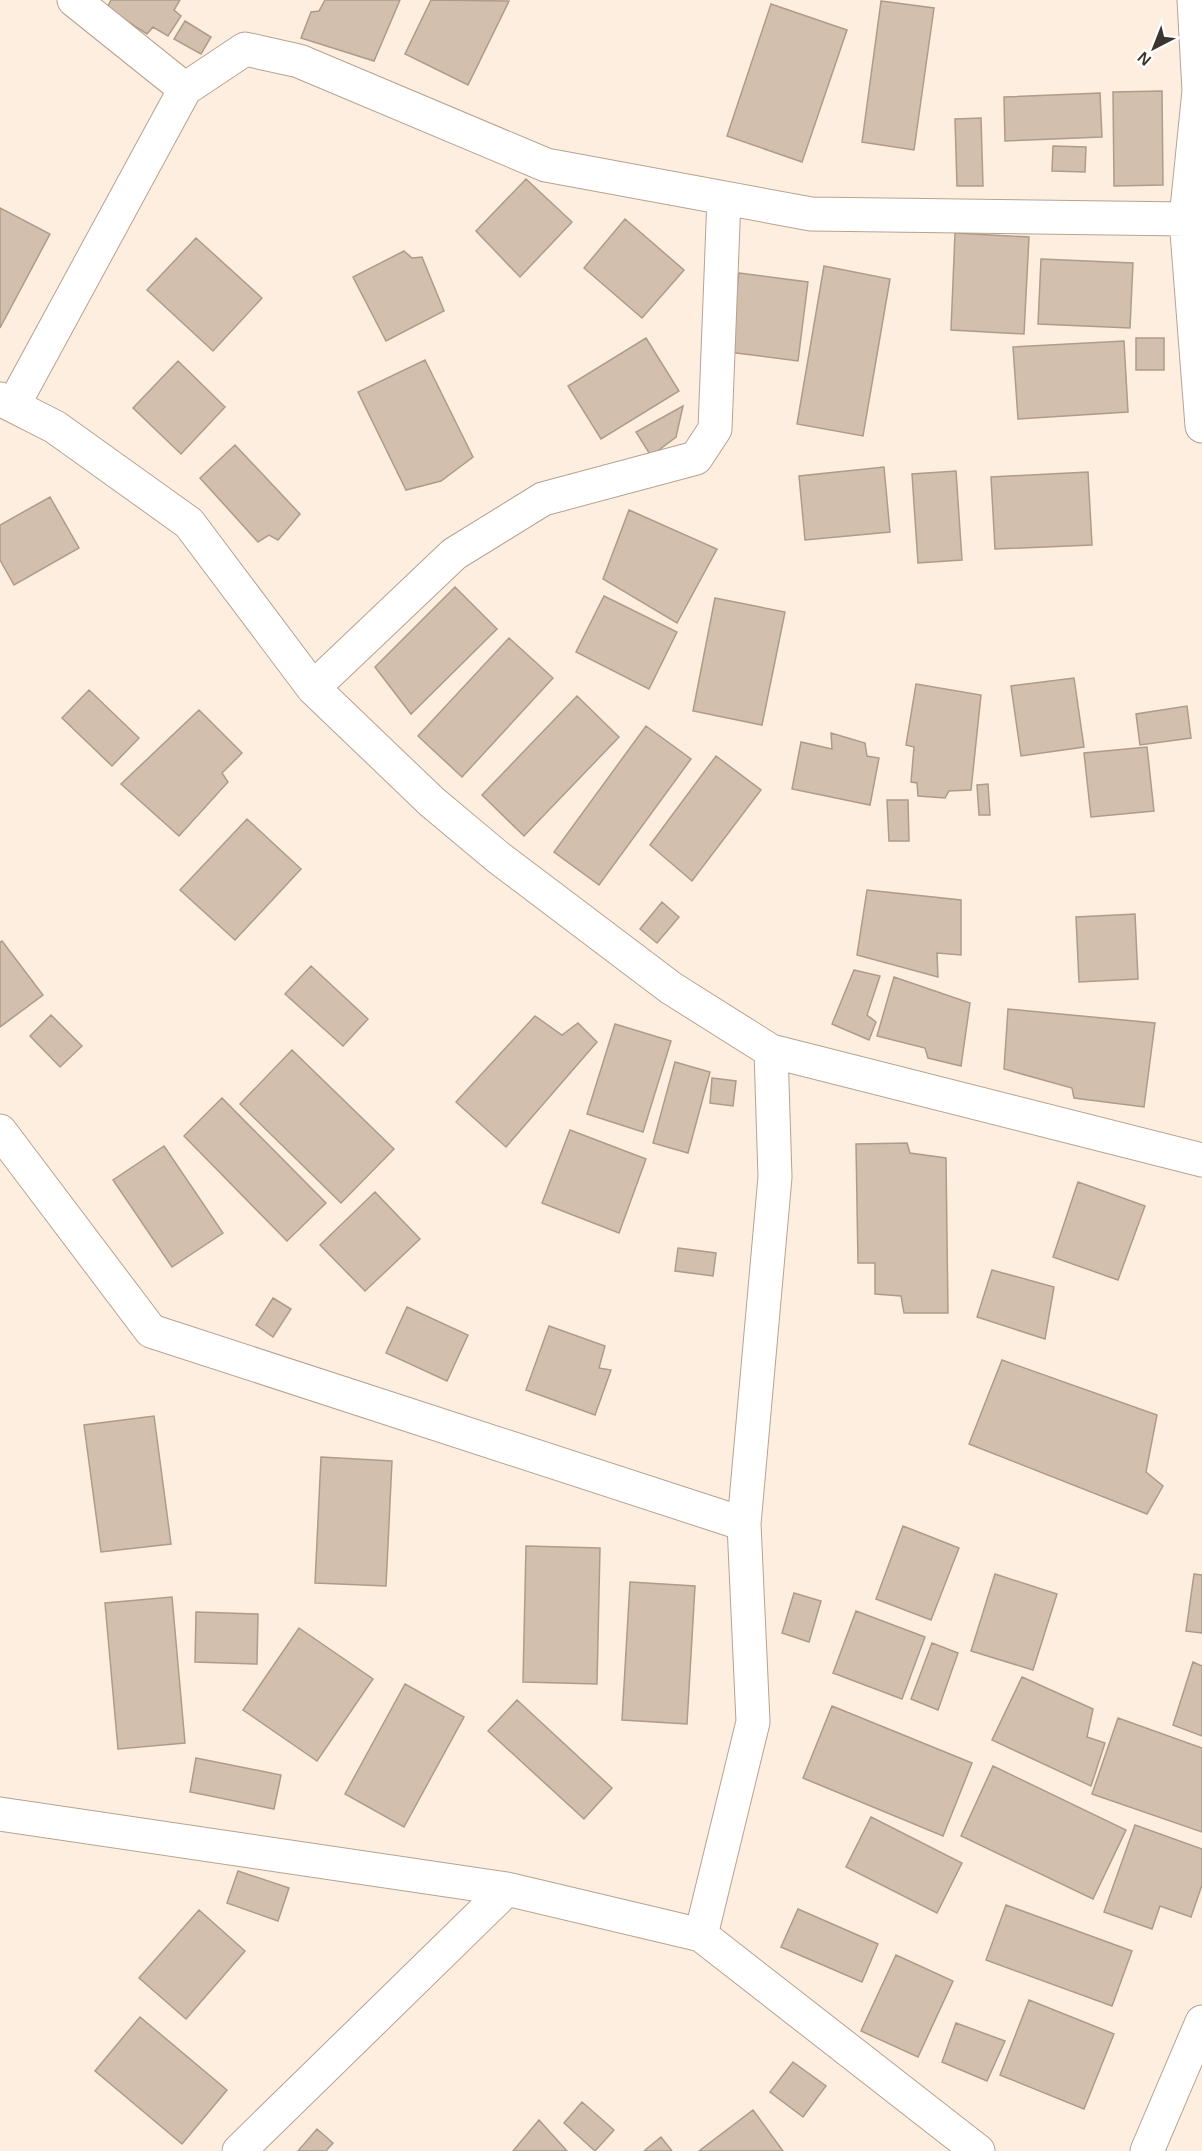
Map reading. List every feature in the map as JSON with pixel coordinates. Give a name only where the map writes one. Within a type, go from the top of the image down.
[{"type":"street","points":[[74,0],[185,89]]},
{"type":"street","points":[[1194,0],[1199,91],[1186,219],[1202,426]]},
{"type":"street","points":[[1186,219],[811,214],[546,165],[299,61],[245,49],[185,89],[7,402],[56,427],[189,523],[313,688],[432,802],[499,858],[671,987],[771,1051],[1202,1160]]},
{"type":"street","points":[[313,688],[454,554],[543,499],[696,458],[715,429],[724,198]]},
{"type":"street","points":[[701,1935],[753,1722],[744,1524],[775,1177],[771,1051]]},
{"type":"street","points":[[0,1131],[151,1331],[744,1524]]},
{"type":"street","points":[[0,1814],[507,1889],[701,1935],[978,2151]]},
{"type":"street","points":[[239,2151],[507,1889]]},
{"type":"street","points":[[1147,2151],[1202,2022]]},
{"type":"building","points":[[111,0],[180,0],[174,10],[181,16],[168,36],[153,27],[147,34],[107,8]]},
{"type":"building","points":[[325,0],[400,0],[374,61],[301,38],[311,12],[319,11]]},
{"type":"building","points":[[431,0],[509,1],[468,85],[405,54]]},
{"type":"building","points":[[881,1],[934,8],[914,150],[862,142]]},
{"type":"building","points":[[771,4],[847,30],[802,162],[727,136]]},
{"type":"building","points":[[185,21],[211,37],[201,54],[174,39]]},
{"type":"building","points":[[1162,91],[1163,185],[1114,186],[1113,92]]},
{"type":"building","points":[[1100,93],[1102,137],[1005,141],[1004,97]]},
{"type":"building","points":[[981,118],[983,186],[957,186],[955,119]]},
{"type":"building","points":[[1053,146],[1086,147],[1085,172],[1052,171]]},
{"type":"building","points":[[526,179],[572,222],[520,277],[476,231]]},
{"type":"building","points":[[0,208],[50,234],[0,328]]},
{"type":"building","points":[[625,219],[684,270],[642,318],[584,268]]},
{"type":"building","points":[[955,233],[1029,237],[1024,334],[951,330]]},
{"type":"building","points":[[196,238],[262,298],[213,351],[147,290]]},
{"type":"building","points":[[404,251],[412,258],[422,257],[444,311],[386,341],[353,277]]},
{"type":"building","points":[[1041,259],[1133,263],[1130,328],[1038,324]]},
{"type":"building","points":[[824,266],[890,279],[863,436],[797,424]]},
{"type":"building","points":[[739,273],[808,282],[798,361],[729,352]]},
{"type":"building","points":[[646,338],[679,391],[601,439],[568,386]]},
{"type":"building","points":[[1136,338],[1164,338],[1164,370],[1136,370]]},
{"type":"building","points":[[1124,341],[1128,412],[1018,419],[1013,347]]},
{"type":"building","points":[[425,360],[473,457],[441,481],[406,490],[358,392]]},
{"type":"building","points":[[178,361],[225,407],[181,454],[133,408]]},
{"type":"building","points":[[683,406],[676,437],[651,456],[636,432]]},
{"type":"building","points":[[235,445],[300,514],[278,540],[269,535],[258,542],[200,478]]},
{"type":"building","points":[[884,467],[890,532],[805,540],[799,476]]},
{"type":"building","points":[[956,471],[962,560],[918,563],[912,474]]},
{"type":"building","points":[[1088,472],[1092,545],[995,549],[991,477]]},
{"type":"building","points":[[50,497],[79,548],[14,585],[0,560],[0,525]]},
{"type":"building","points":[[629,510],[717,549],[677,623],[603,579]]},
{"type":"building","points":[[455,587],[497,629],[411,714],[375,667]]},
{"type":"building","points":[[604,596],[677,632],[649,689],[576,652]]},
{"type":"building","points":[[715,598],[785,612],[762,725],[693,711]]},
{"type":"building","points":[[509,638],[553,678],[462,777],[418,736]]},
{"type":"building","points":[[1074,678],[1084,747],[1021,756],[1011,686]]},
{"type":"building","points":[[916,684],[981,695],[971,790],[949,791],[945,798],[918,796],[917,783],[911,782],[914,747],[906,745]]},
{"type":"building","points":[[89,690],[139,738],[112,766],[62,718]]},
{"type":"building","points":[[577,696],[619,737],[524,836],[482,795]]},
{"type":"building","points":[[1187,706],[1191,738],[1140,745],[1136,714]]},
{"type":"building","points":[[199,710],[242,753],[222,773],[228,782],[179,836],[121,784]]},
{"type":"building","points":[[646,726],[691,759],[599,885],[554,852]]},
{"type":"building","points":[[831,733],[865,743],[867,756],[879,758],[870,805],[792,789],[801,742],[832,749]]},
{"type":"building","points":[[1147,747],[1154,811],[1091,817],[1084,753]]},
{"type":"building","points":[[716,756],[761,790],[692,881],[650,845]]},
{"type":"building","points":[[988,784],[990,815],[979,815],[977,785]]},
{"type":"building","points":[[887,800],[908,800],[909,841],[889,841]]},
{"type":"building","points":[[247,819],[301,869],[235,940],[180,890]]},
{"type":"building","points":[[867,890],[961,900],[961,955],[937,953],[938,977],[857,955]]},
{"type":"building","points":[[662,902],[679,917],[657,943],[640,929]]},
{"type":"building","points":[[1135,914],[1138,979],[1079,982],[1076,917]]},
{"type":"building","points":[[2,941],[43,995],[0,1027],[0,942]]},
{"type":"building","points":[[311,966],[368,1019],[343,1046],[285,994]]},
{"type":"building","points":[[854,970],[880,976],[867,1015],[876,1022],[869,1040],[832,1024]]},
{"type":"building","points":[[894,977],[970,1003],[961,1066],[928,1058],[925,1048],[877,1036]]},
{"type":"building","points":[[1008,1009],[1155,1023],[1144,1107],[1074,1098],[1072,1088],[1004,1069]]},
{"type":"building","points":[[51,1015],[82,1046],[60,1067],[30,1036]]},
{"type":"building","points":[[535,1016],[562,1035],[578,1023],[597,1042],[506,1147],[456,1102]]},
{"type":"building","points":[[615,1024],[671,1041],[643,1132],[587,1114]]},
{"type":"building","points":[[292,1050],[394,1149],[341,1203],[240,1104]]},
{"type":"building","points":[[675,1062],[710,1072],[688,1153],[653,1143]]},
{"type":"building","points":[[712,1078],[736,1081],[733,1106],[710,1103]]},
{"type":"building","points":[[222,1098],[326,1203],[287,1241],[184,1136]]},
{"type":"building","points":[[570,1130],[646,1159],[619,1233],[542,1203]]},
{"type":"building","points":[[907,1143],[910,1153],[946,1158],[948,1313],[904,1313],[901,1296],[875,1294],[875,1263],[858,1263],[856,1144]]},
{"type":"building","points":[[164,1146],[223,1233],[172,1267],[113,1180]]},
{"type":"building","points":[[1078,1182],[1145,1206],[1118,1280],[1053,1257]]},
{"type":"building","points":[[375,1192],[420,1239],[365,1291],[320,1245]]},
{"type":"building","points":[[678,1248],[716,1253],[713,1276],[675,1271]]},
{"type":"building","points":[[992,1270],[1054,1287],[1045,1339],[977,1317]]},
{"type":"building","points":[[273,1298],[291,1309],[273,1337],[256,1325]]},
{"type":"building","points":[[407,1307],[468,1335],[447,1381],[386,1353]]},
{"type":"building","points":[[549,1326],[605,1346],[599,1368],[611,1370],[595,1415],[526,1390]]},
{"type":"building","points":[[1002,1360],[1157,1415],[1146,1472],[1163,1486],[1147,1514],[969,1444]]},
{"type":"building","points":[[154,1416],[171,1544],[101,1552],[84,1425]]},
{"type":"building","points":[[321,1457],[392,1461],[386,1586],[315,1583]]},
{"type":"building","points":[[903,1526],[959,1548],[931,1620],[876,1599]]},
{"type":"building","points":[[526,1546],[600,1548],[597,1684],[523,1682]]},
{"type":"building","points":[[995,1574],[1057,1594],[1033,1670],[971,1651]]},
{"type":"building","points":[[1194,1574],[1202,1575],[1202,1633],[1186,1631]]},
{"type":"building","points":[[630,1582],[695,1586],[687,1724],[622,1720]]},
{"type":"building","points":[[794,1593],[821,1601],[809,1642],[782,1633]]},
{"type":"building","points":[[172,1597],[185,1743],[118,1749],[105,1603]]},
{"type":"building","points":[[856,1611],[925,1637],[902,1699],[833,1673]]},
{"type":"building","points":[[196,1612],[258,1614],[257,1664],[195,1662]]},
{"type":"building","points":[[299,1628],[373,1679],[317,1761],[243,1710]]},
{"type":"building","points":[[932,1643],[958,1653],[938,1710],[911,1699]]},
{"type":"building","points":[[1193,1662],[1202,1666],[1202,1736],[1173,1725]]},
{"type":"building","points":[[1022,1677],[1093,1709],[1087,1737],[1105,1743],[1091,1786],[992,1740]]},
{"type":"building","points":[[405,1684],[464,1717],[404,1827],[345,1794]]},
{"type":"building","points":[[517,1700],[612,1788],[584,1819],[488,1731]]},
{"type":"building","points":[[832,1706],[972,1763],[943,1836],[803,1778]]},
{"type":"building","points":[[1118,1718],[1202,1748],[1202,1832],[1092,1794]]},
{"type":"building","points":[[196,1758],[281,1775],[274,1809],[190,1792]]},
{"type":"building","points":[[993,1766],[1126,1830],[1093,1899],[961,1836]]},
{"type":"building","points":[[871,1817],[962,1863],[937,1913],[846,1867]]},
{"type":"building","points":[[1135,1825],[1202,1849],[1202,1885],[1191,1917],[1160,1906],[1152,1929],[1104,1912]]},
{"type":"building","points":[[238,1871],[289,1888],[278,1921],[227,1903]]},
{"type":"building","points":[[1006,1905],[1132,1951],[1112,2006],[986,1960]]},
{"type":"building","points":[[798,1909],[878,1944],[862,1982],[781,1947]]},
{"type":"building","points":[[199,1910],[245,1951],[186,2019],[139,1978]]},
{"type":"building","points":[[896,1955],[953,1981],[918,2057],[861,2031]]},
{"type":"building","points":[[1029,2000],[1114,2034],[1084,2109],[1000,2075]]},
{"type":"building","points":[[140,2017],[227,2090],[182,2144],[95,2071]]},
{"type":"building","points":[[956,2023],[1005,2041],[987,2081],[942,2062]]},
{"type":"building","points":[[793,2062],[826,2086],[803,2117],[770,2092]]},
{"type":"building","points":[[582,2102],[614,2130],[595,2151],[564,2123]]},
{"type":"building","points":[[753,2110],[783,2151],[699,2151]]},
{"type":"building","points":[[539,2120],[567,2151],[513,2151]]},
{"type":"building","points":[[317,2129],[333,2143],[326,2151],[298,2151]]},
{"type":"building","points":[[661,2137],[672,2151],[644,2151]]}]
